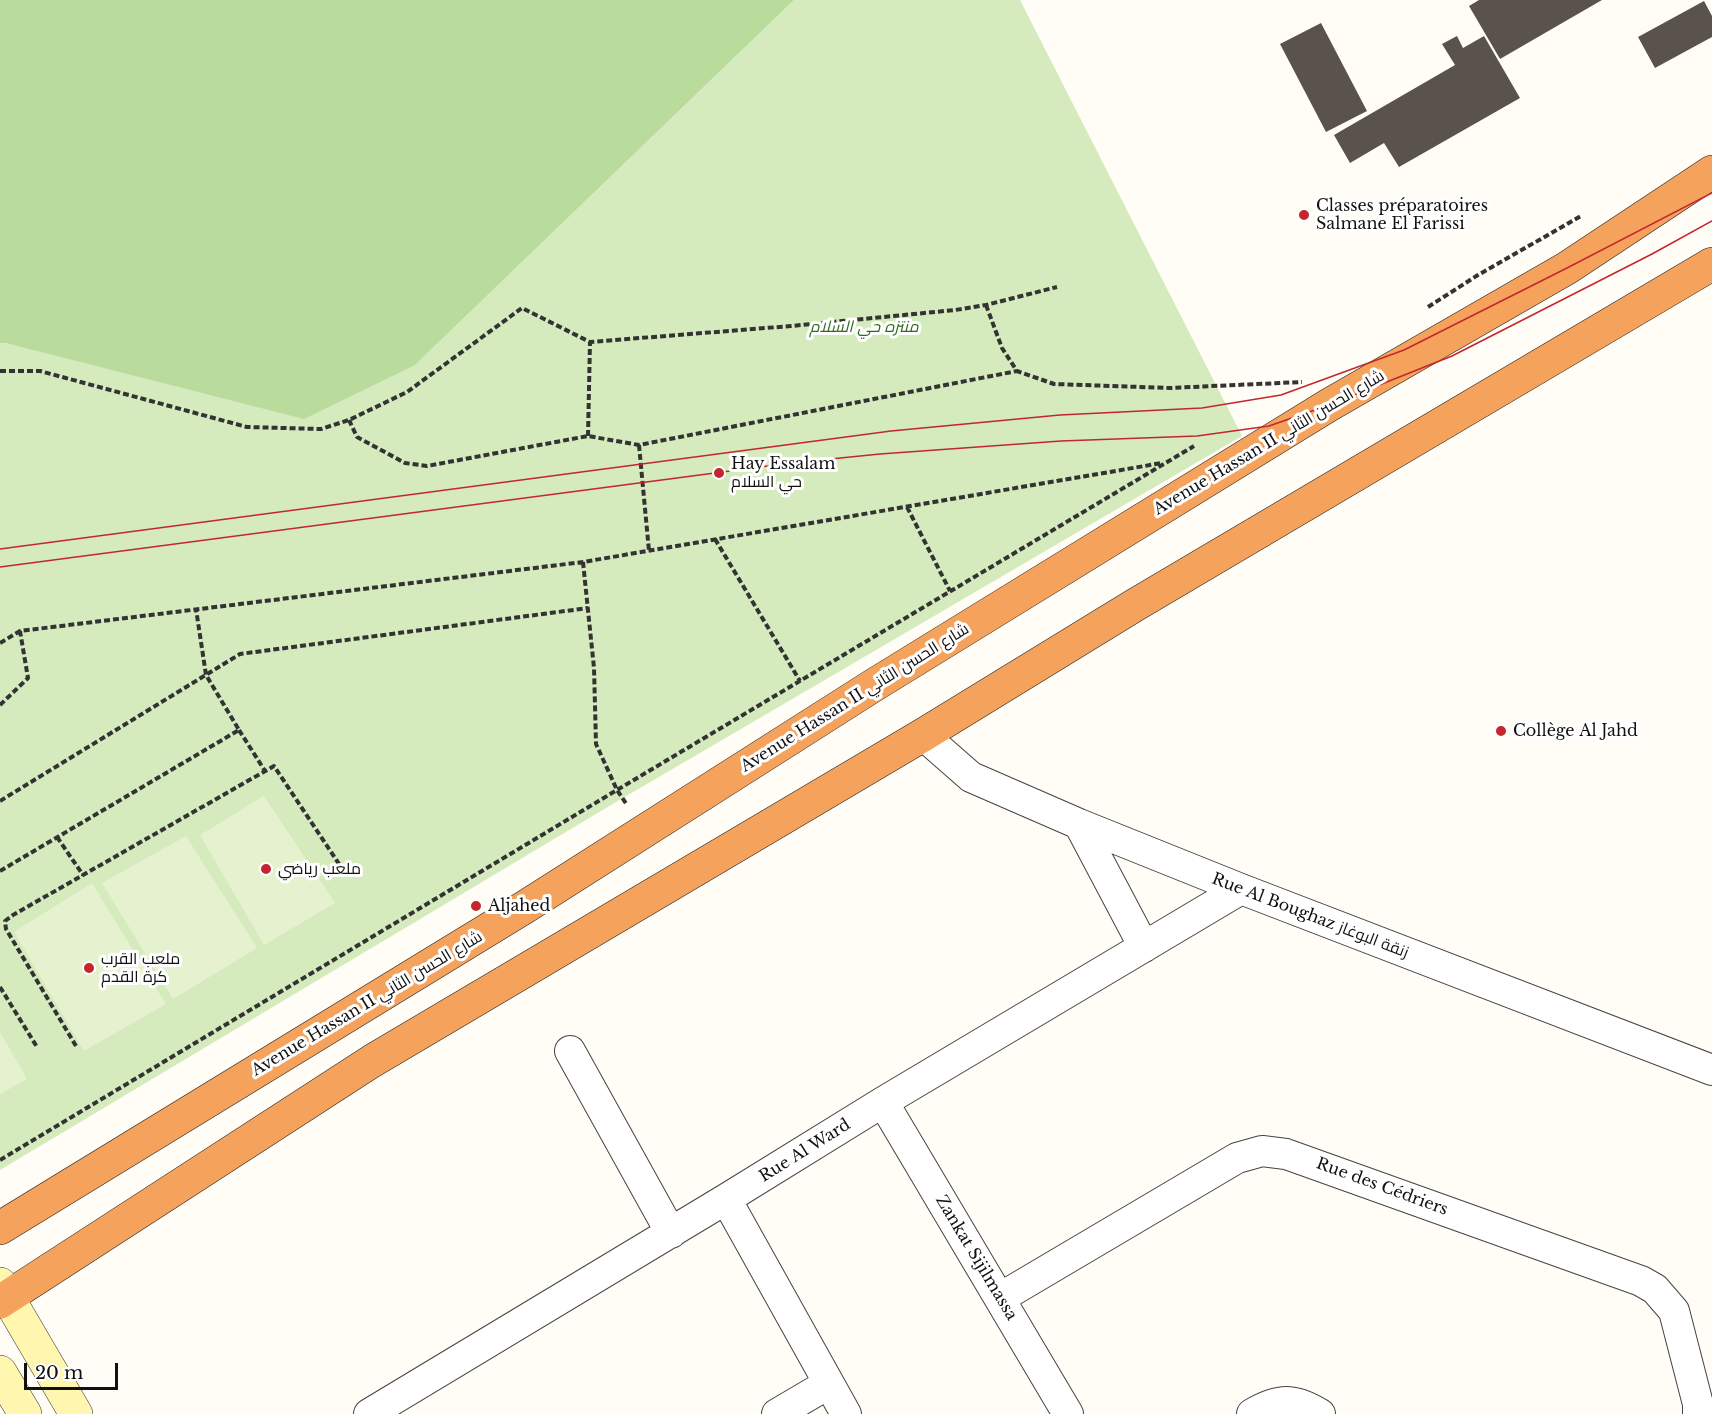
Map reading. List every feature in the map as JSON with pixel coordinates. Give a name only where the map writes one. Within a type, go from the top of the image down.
[{"type":"highway","name":"Avenue Hassan II شارع الحسن الثاني","points":[[0,1228],[525,907],[874,685],[1318,411],[1567,268],[1712,172]]},
{"type":"highway","points":[[3,1294],[372,1061],[923,735],[1135,605],[1712,264]]},
{"type":"street","name":"Rue Al Boughaz زنقة البوغاز","points":[[923,735],[971,777],[1079,824],[1241,889],[1712,1070]]},
{"type":"street","points":[[1079,824],[1144,947]]},
{"type":"street","name":"Rue Al Ward","points":[[369,1414],[411,1403],[671,1233],[883,1102],[1241,889]]},
{"type":"street","points":[[570,1051],[671,1233]]},
{"type":"street","name":"Zankat Sijilmassa","points":[[883,1102],[1068,1414]]},
{"type":"street","name":"Rue des Cédriers","points":[[1000,1298],[1237,1158],[1262,1151],[1273,1152],[1301,1158],[1641,1281],[1654,1289],[1674,1311],[1702,1405]]},
{"type":"street","points":[[726,1199],[846,1414]]},
{"type":"street","points":[[3,1294],[76,1414]]},
{"type":"street","points":[[0,1372],[25,1414]]},
{"type":"street","points":[[777,1414],[828,1384]]},
{"type":"street","points":[[1252,1414],[1277,1402],[1289,1402],[1301,1404],[1320,1414]]},
{"type":"path","points":[[1419,313],[1478,275],[1590,211]]},
{"type":"path","points":[[0,371],[40,370],[247,427],[321,429],[349,420],[407,392],[522,308],[590,342],[955,310],[1057,287]]},
{"type":"path","points":[[986,304],[1002,348],[1017,371]]},
{"type":"path","points":[[588,436],[590,342]]},
{"type":"path","points":[[349,420],[357,437],[405,463],[427,466],[588,436],[639,445],[1017,371],[1054,384],[1077,385],[1170,388],[1311,382],[1300,387]]},
{"type":"path","points":[[639,445],[649,550]]},
{"type":"path","points":[[0,1160],[1197,445]]},
{"type":"path","points":[[0,643],[20,631],[583,562],[1166,462]]},
{"type":"path","points":[[907,507],[951,591]]},
{"type":"path","points":[[715,539],[801,681]]},
{"type":"path","points":[[583,562],[594,668],[596,744],[617,790],[644,831]]},
{"type":"path","points":[[0,801],[240,654],[588,608]]},
{"type":"path","points":[[196,609],[206,675],[265,771]]},
{"type":"path","points":[[0,705],[28,678],[20,631]]},
{"type":"path","points":[[0,871],[239,730]]},
{"type":"path","points":[[76,1046],[6,929],[5,921],[13,915],[274,766],[347,876]]},
{"type":"path","points":[[57,837],[83,875]]},
{"type":"path","points":[[0,987],[37,1047]]},
{"type":"green space","points":[[0,0],[794,0],[415,365],[304,419],[0,343]]},
{"type":"green space","name":"منتزه حي السلام","points":[[794,0],[1020,0],[1242,436],[611,805],[0,1170],[0,343],[415,365]]},
{"type":"green space","name":"ملعب رياضي","points":[[264,796],[335,903],[264,945],[200,835]]},
{"type":"green space","name":"ملعب القرب كرة القدم","points":[[186,836],[257,948],[173,999],[102,883]]},
{"type":"green space","name":"ملعب القرب كرة القدم","points":[[92,883],[166,1004],[84,1051],[14,932]]},
{"type":"green space","points":[[0,1032],[27,1079],[0,1094]]},
{"type":"building","points":[[1479,0],[1602,0],[1500,59],[1469,6]]},
{"type":"building","points":[[1704,1],[1712,16],[1712,37],[1655,68],[1638,37]]},
{"type":"building","points":[[1321,23],[1367,111],[1326,132],[1280,44]]},
{"type":"building","points":[[1457,36],[1463,48],[1484,36],[1520,98],[1399,167],[1384,143],[1350,163],[1334,135],[1455,65],[1442,44]]},
{"type":"tram line","points":[[0,549],[891,431],[1060,415],[1202,408],[1281,395],[1404,350],[1712,193]]},
{"type":"tram line","points":[[0,567],[791,463],[1061,441],[1197,436],[1269,426],[1329,405],[1452,356],[1712,221]]},
{"type":"place","name":"Classes préparatoires Salmane El Farissi","points":[[1304,215]]},
{"type":"place","name":"Hay Essalam حي السلام","points":[[719,473]]},
{"type":"place","name":"Collège Al Jahd","points":[[1501,731]]},
{"type":"place","name":"ملعب رياضي","points":[[266,869]]},
{"type":"place","name":"Aljahed","points":[[476,906]]},
{"type":"place","name":"ملعب القرب كرة القدم","points":[[89,968]]}]
